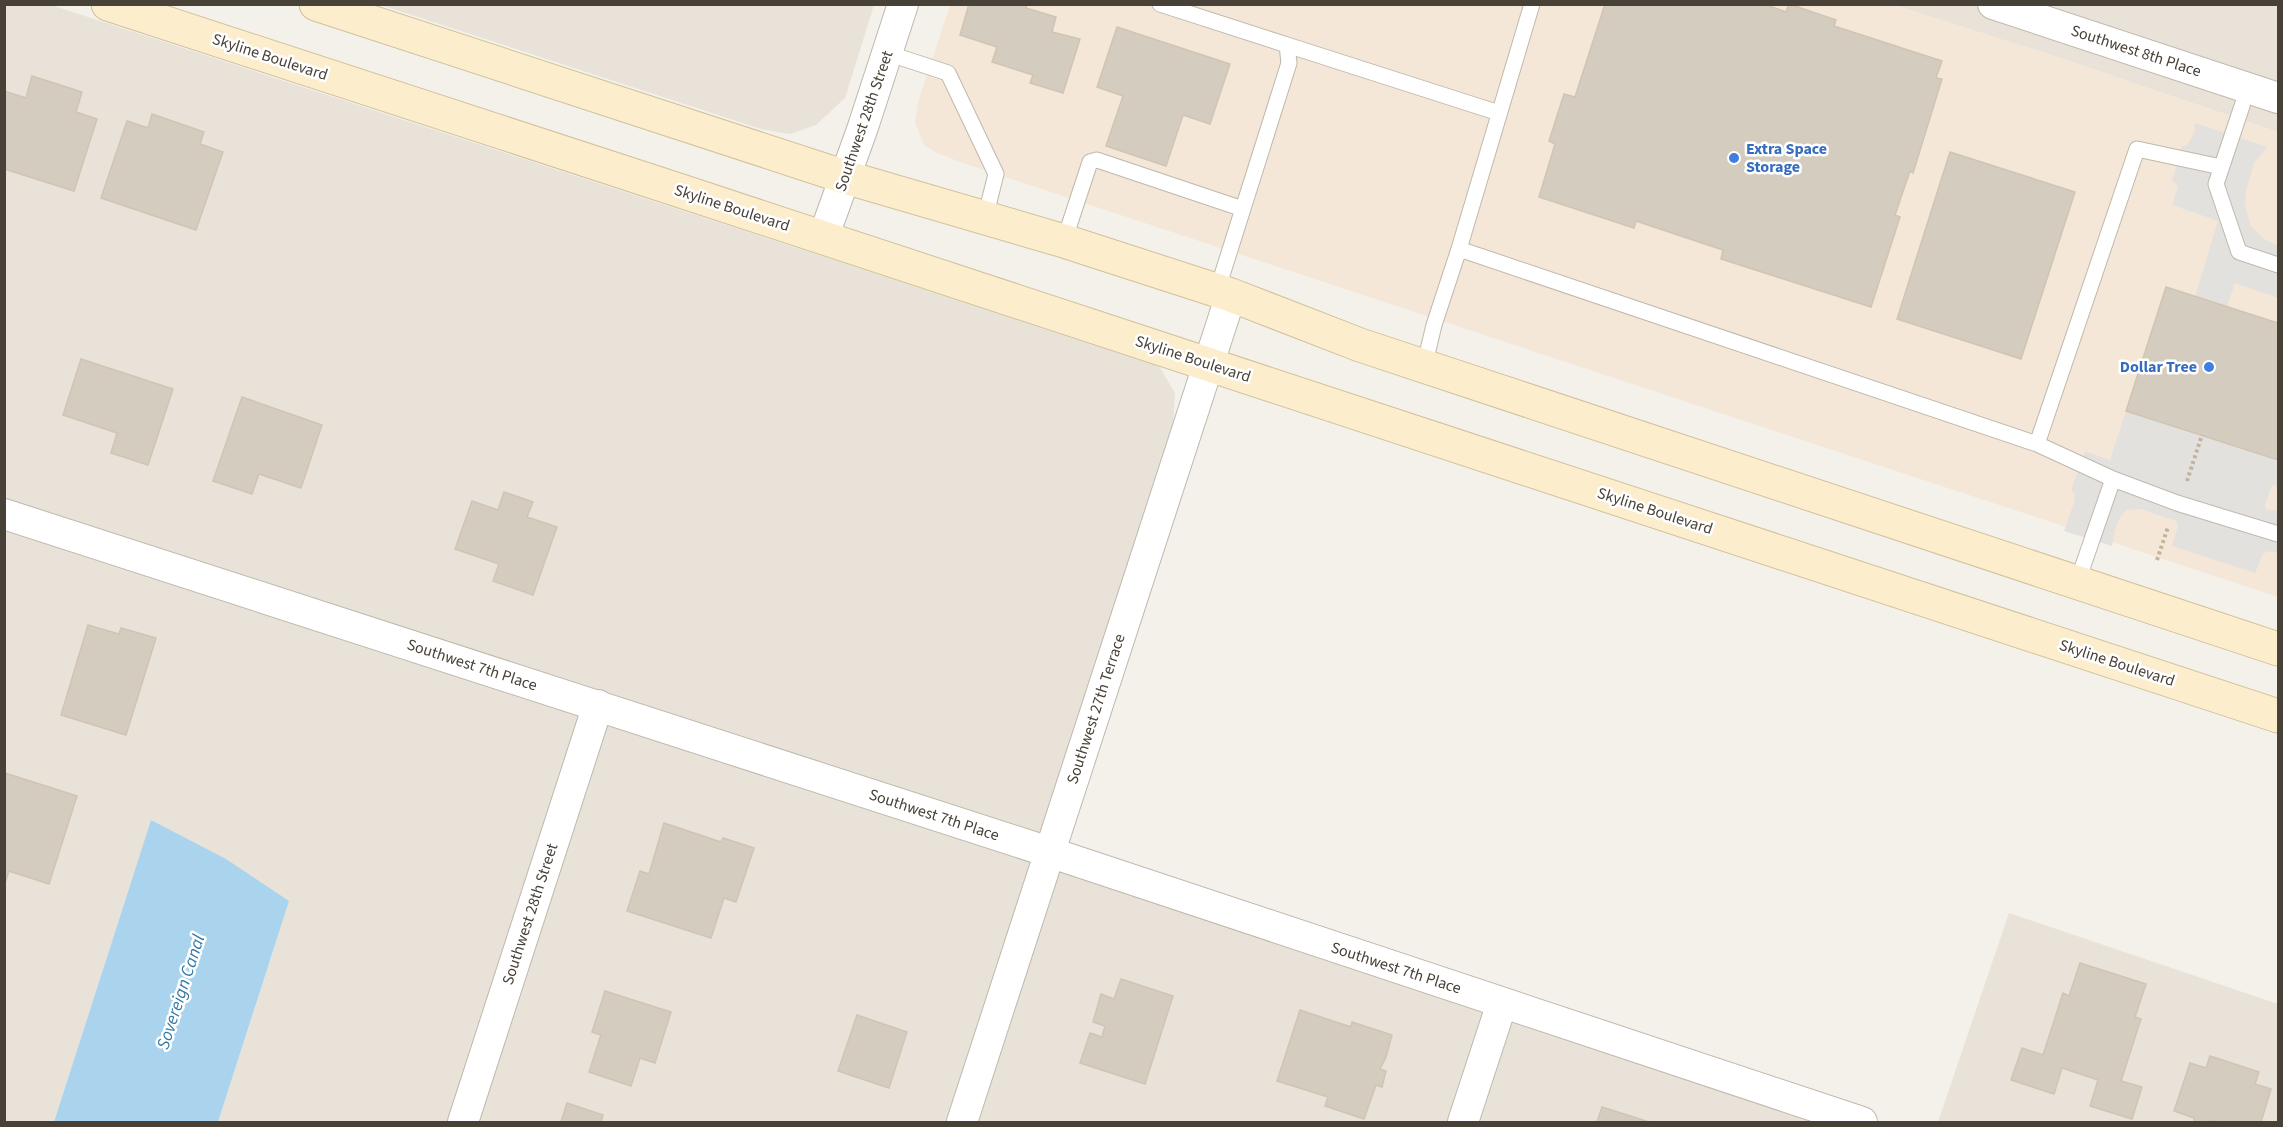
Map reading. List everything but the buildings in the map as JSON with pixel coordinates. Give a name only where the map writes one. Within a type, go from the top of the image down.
[{"type":"street","name":"Skyline Boulevard","points":[[108,4],[2278,716]]},
{"type":"street","points":[[316,4],[845,177],[1064,241],[1224,293],[1424,367],[2278,649]]},
{"type":"street","name":"Southwest 28th Street","points":[[823,238],[903,4]]},
{"type":"street","name":"Southwest 8th Place","points":[[1993,4],[2278,98]]},
{"type":"street","name":"Southwest 27th Terrace","points":[[963,1122],[1208,364],[1224,293]]},
{"type":"street","name":"Southwest 7th Place","points":[[4,514],[1049,852],[1862,1122]]},
{"type":"street","name":"Southwest 28th Street","points":[[464,1122],[597,705]]},
{"type":"street","points":[[1463,1122],[1502,1003]]},
{"type":"lane","points":[[1160,4],[1499,113]]},
{"type":"lane","points":[[1424,367],[1434,325],[1532,4]]},
{"type":"lane","points":[[1224,293],[1245,202],[1289,63],[1287,45]]},
{"type":"lane","points":[[887,53],[948,73],[996,174],[985,218]]},
{"type":"lane","points":[[2248,88],[2216,183],[2239,252],[2278,265]]},
{"type":"lane","points":[[2037,444],[2137,149],[2221,167]]},
{"type":"lane","points":[[1064,241],[1090,162],[1096,160],[1245,202]]},
{"type":"lane","points":[[1459,249],[2037,444],[2113,479],[2177,503],[2278,534]]},
{"type":"lane","points":[[2077,583],[2113,479]]},
{"type":"path","points":[[2157,560],[2170,519]]},
{"type":"shaded area","points":[[5,4],[51,5],[1159,366],[1175,393],[1173,425],[1034,861],[1277,944],[1818,1122],[218,1122],[289,901],[151,820],[54,1122],[5,1122]]},
{"type":"shaded area","points":[[1893,4],[2278,132],[2278,597],[963,163],[937,153],[924,145],[915,123],[918,102],[950,5]]},
{"type":"shaded area","points":[[381,5],[874,5],[845,98],[816,125],[790,134],[761,129]]},
{"type":"shaded area","points":[[1893,5],[2278,5],[2278,132],[2054,56]]},
{"type":"shaded area","points":[[2195,123],[2267,147],[2254,163],[2245,203],[2250,225],[2264,239],[2278,246],[2278,298],[2235,283],[2227,307],[2195,297],[2218,221],[2172,205],[2178,188],[2177,184],[2172,181],[2182,147],[2188,144],[2195,131]]},
{"type":"shaded area","points":[[2126,411],[2278,460],[2278,487],[2272,485],[2265,505],[2266,509],[2278,510],[2278,553],[2269,551],[2263,554],[2255,573],[2172,546],[2178,526],[2176,521],[2140,509],[2126,510],[2121,516],[2115,529],[2112,546],[2064,531],[2074,503],[2075,494],[2071,490],[2085,451],[2110,460]]},
{"type":"shaded area","points":[[2009,913],[2278,1004],[2278,1122],[1938,1122]]},
{"type":"water","name":"Sovereign Canal","points":[[151,820],[226,859],[289,901],[218,1122],[54,1122]]},
{"type":"place","name":"Extra Space Storage","points":[[1734,158]]},
{"type":"place","name":"Dollar Tree","points":[[2209,367]]}]
